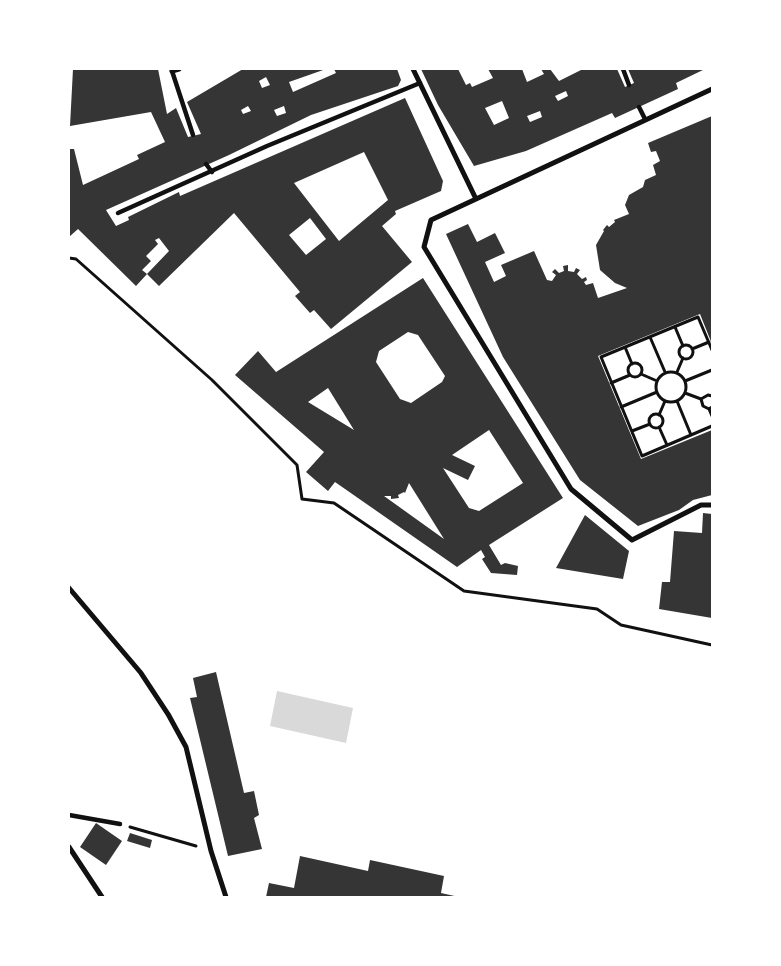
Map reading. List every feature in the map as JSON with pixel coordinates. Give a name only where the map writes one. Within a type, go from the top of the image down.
[{"type":"street","points":[[179,69],[172,70],[193,135]]},
{"type":"street","points":[[413,69],[476,199]]},
{"type":"street","points":[[623,69],[629,85]]},
{"type":"street","points":[[118,213],[267,146],[420,83]]},
{"type":"street","points":[[712,89],[431,220],[424,247],[570,488],[632,540],[702,506],[712,505]]},
{"type":"street","points":[[639,107],[645,120]]},
{"type":"street","points":[[206,164],[212,172]]},
{"type":"street","points":[[69,588],[141,673],[168,714],[186,747],[226,897]]},
{"type":"street","points":[[69,815],[120,824]]},
{"type":"street","points":[[69,847],[102,897]]},
{"type":"path","points":[[69,258],[76,259],[198,367],[297,465],[302,499],[334,503],[464,591],[597,609],[621,625],[712,645]]},
{"type":"path","points":[[712,350],[698,316],[601,357],[642,456],[712,426]]},
{"type":"path","points":[[675,327],[683,346],[679,354],[683,358]]},
{"type":"path","points":[[650,337],[665,372]]},
{"type":"path","points":[[692,350],[709,342]]},
{"type":"path","points":[[683,346],[688,346],[692,350]]},
{"type":"path","points":[[625,347],[632,364]]},
{"type":"path","points":[[683,358],[691,356],[692,350]]},
{"type":"path","points":[[677,372],[683,358]]},
{"type":"path","points":[[632,364],[639,364],[641,374]]},
{"type":"path","points":[[630,375],[628,369],[632,364]]},
{"type":"path","points":[[685,381],[712,370]]},
{"type":"path","points":[[665,372],[677,372],[685,381],[685,392],[677,401],[665,401],[657,392],[657,381],[665,372]]},
{"type":"path","points":[[611,383],[630,375],[636,377],[641,374]]},
{"type":"path","points":[[641,374],[657,381]]},
{"type":"path","points":[[622,407],[657,392]]},
{"type":"path","points":[[685,392],[701,399]]},
{"type":"path","points":[[701,399],[708,395],[712,396]]},
{"type":"path","points":[[701,399],[703,406],[711,408],[712,416]]},
{"type":"path","points":[[659,415],[665,401]]},
{"type":"path","points":[[677,401],[692,435]]},
{"type":"path","points":[[650,424],[651,416],[659,415]]},
{"type":"path","points":[[659,415],[663,421],[659,427]]},
{"type":"path","points":[[632,431],[650,424]]},
{"type":"path","points":[[650,424],[654,428],[659,427]]},
{"type":"path","points":[[659,427],[666,445]]},
{"type":"path","points":[[120,824],[212,850]]},
{"type":"shaded area","points":[[277,691],[353,708],[346,743],[270,726]]},
{"type":"building","points":[[73,69],[158,69],[167,114],[176,108],[188,137],[201,134],[187,102],[243,69],[326,69],[289,82],[293,92],[336,73],[334,69],[397,69],[401,80],[398,86],[311,115],[229,155],[106,210],[116,226],[129,220],[128,217],[179,192],[180,196],[405,98],[443,181],[441,191],[395,211],[396,214],[382,226],[412,262],[331,329],[314,310],[310,313],[295,296],[300,292],[234,213],[159,286],[147,274],[136,286],[78,229],[69,237],[69,149],[74,149],[83,185],[139,159],[137,155],[165,142],[151,112],[70,126]],"holes":[[[266,77],[270,85],[262,88],[259,81]],[[248,106],[251,111],[243,114],[241,110]],[[284,106],[286,113],[277,116],[274,110]],[[364,152],[388,200],[339,241],[294,183]],[[310,218],[326,239],[306,255],[289,235]],[[159,238],[169,251],[147,274],[142,270],[151,261],[146,256],[158,244],[155,240]]]},
{"type":"building","points":[[421,69],[458,69],[466,85],[470,83],[472,87],[493,78],[488,69],[522,69],[527,82],[544,74],[541,69],[550,69],[559,81],[583,69],[617,69],[625,87],[634,83],[628,69],[705,69],[676,83],[678,89],[615,118],[612,113],[526,151],[474,166],[438,105]],"holes":[[[566,91],[568,96],[558,101],[555,96]],[[502,101],[509,118],[494,125],[485,108]],[[540,111],[542,117],[530,122],[527,116]]]},
{"type":"building","points":[[712,116],[712,344],[700,314],[598,356],[641,459],[712,430],[712,495],[693,500],[679,510],[638,526],[580,480],[503,357],[446,234],[468,224],[477,242],[495,233],[505,253],[485,262],[494,282],[506,276],[501,265],[534,251],[547,280],[552,281],[556,275],[552,272],[555,269],[559,273],[564,271],[563,266],[568,265],[568,271],[574,272],[576,268],[580,270],[577,274],[582,279],[586,277],[587,280],[584,282],[586,285],[593,283],[598,298],[627,288],[615,283],[600,270],[596,245],[603,230],[607,225],[609,227],[615,222],[614,220],[629,214],[625,205],[629,195],[643,187],[645,180],[656,175],[653,165],[660,161],[656,151],[651,152],[648,143]]},
{"type":"building","points":[[423,278],[563,498],[489,545],[501,565],[505,563],[518,566],[517,575],[491,573],[482,559],[485,557],[481,550],[457,567],[335,482],[328,491],[306,472],[324,452],[235,375],[258,351],[276,372]],"holes":[[[408,332],[418,335],[445,376],[442,382],[411,403],[400,399],[376,362],[379,351]],[[328,388],[354,430],[308,402]],[[489,430],[523,483],[479,511],[469,508],[443,468],[468,480],[475,466],[452,455]],[[409,483],[444,539],[384,496],[391,496],[391,499],[399,498],[398,495],[405,493]]]},
{"type":"building","points":[[703,513],[712,514],[712,618],[659,609],[662,582],[670,582],[674,531],[702,533]]},
{"type":"building","points":[[585,515],[629,551],[623,579],[556,568]]},
{"type":"building","points":[[216,672],[244,793],[254,791],[259,815],[254,818],[262,849],[228,856],[190,698],[197,697],[193,678]]},
{"type":"building","points":[[96,823],[122,841],[106,865],[80,847]]},
{"type":"building","points":[[130,833],[152,840],[150,848],[127,841]]},
{"type":"building","points":[[300,856],[368,871],[370,860],[444,876],[441,893],[459,897],[266,897],[269,883],[294,888]]}]
